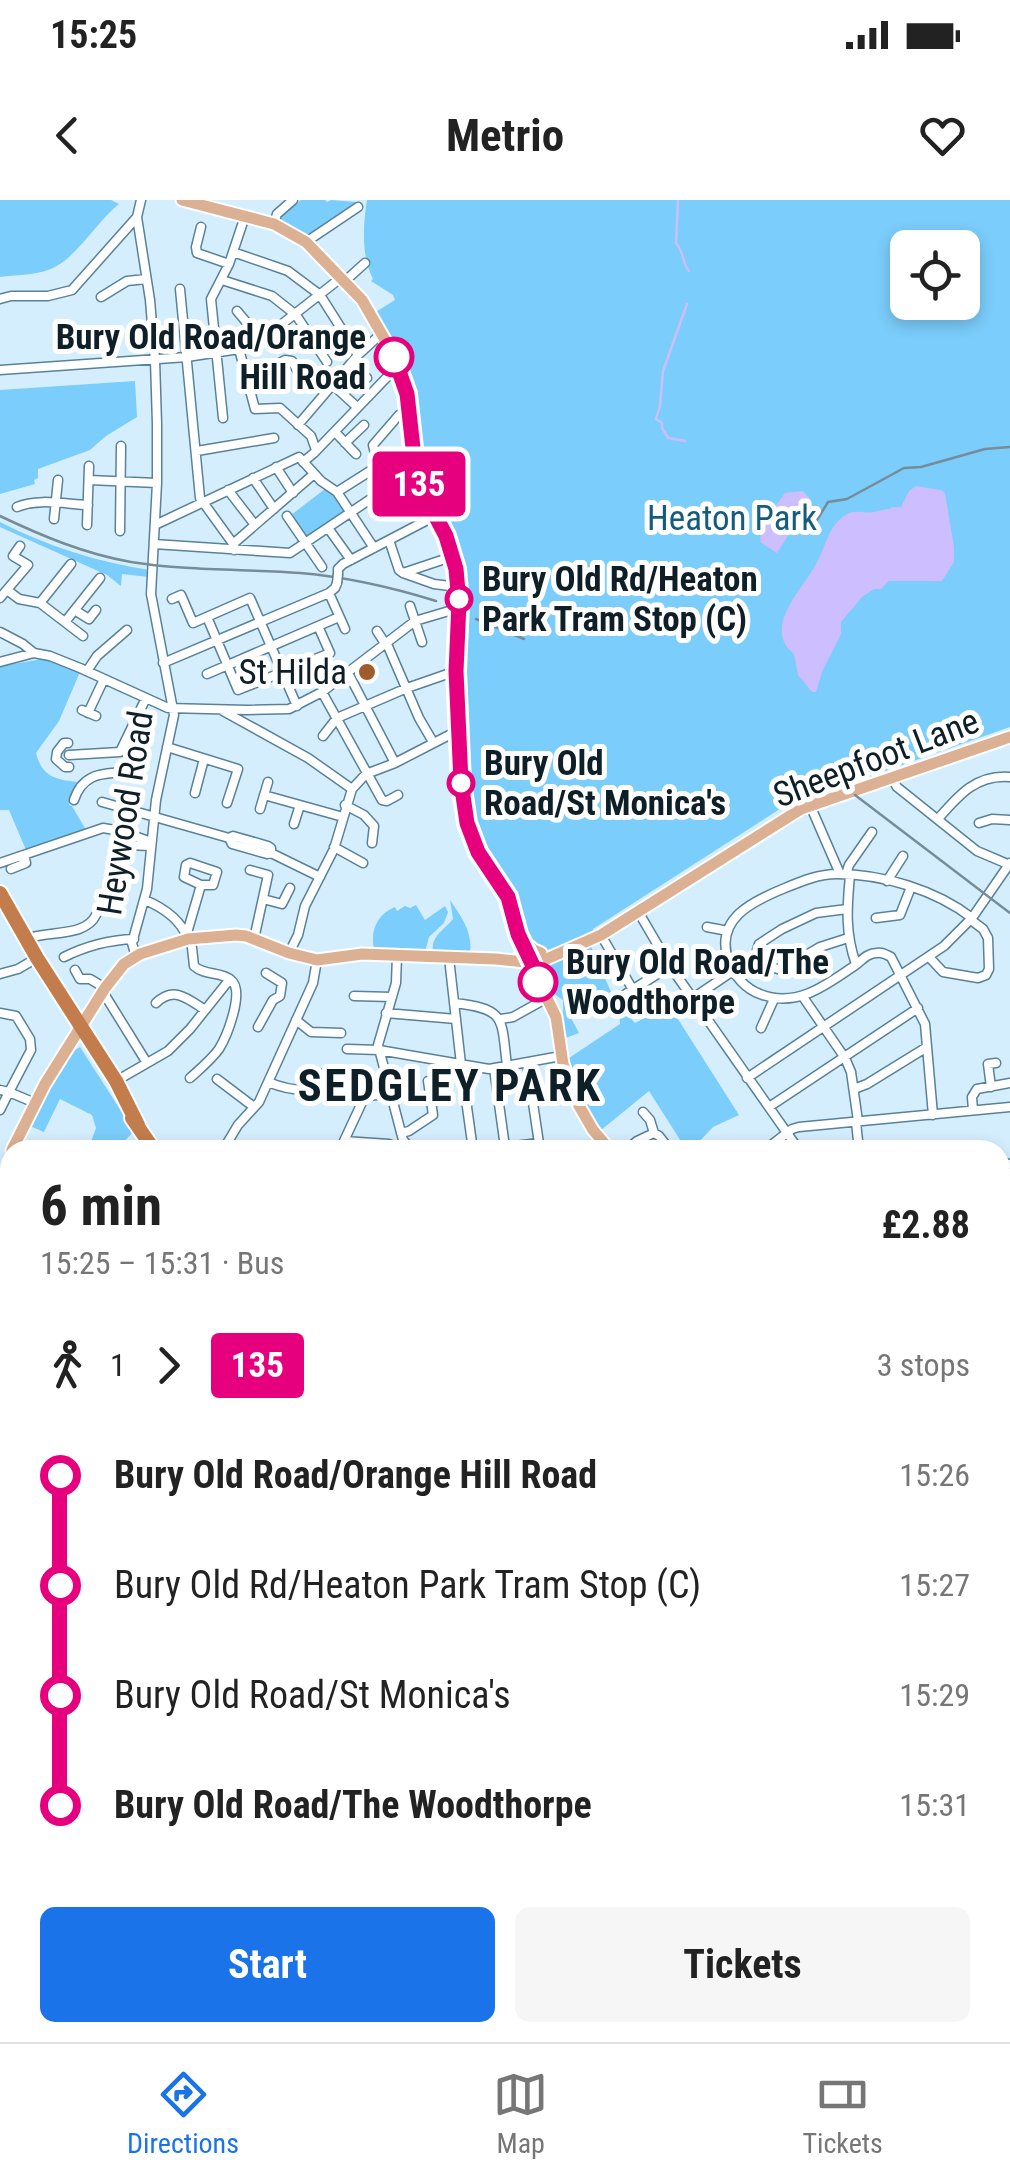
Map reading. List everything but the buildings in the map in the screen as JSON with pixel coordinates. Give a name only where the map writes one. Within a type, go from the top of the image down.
[{"type":"highway","points":[[0,892],[4,910],[84,1029],[146,1140]]},
{"type":"highway","points":[[38,959],[84,1029]]},
{"type":"main road","points":[[182,200],[240,211],[306,242],[362,300],[399,368],[410,409],[416,475],[454,556],[462,796],[467,823],[478,852],[506,891],[519,938],[536,957]]},
{"type":"main road","name":"Sheepfoot Lane","points":[[536,957],[575,948],[601,936],[810,805],[1010,737]]},
{"type":"main road","points":[[16,1140],[68,1047],[79,1044],[104,990],[124,964],[162,946],[189,937],[236,936],[254,938],[316,960],[362,954],[500,958],[512,952],[519,938]]},
{"type":"main road","points":[[519,938],[534,950],[538,982],[558,1024],[570,1085],[599,1140]]},
{"type":"main road","points":[[500,958],[502,962],[536,957]]},
{"type":"street","name":"Heywood Road","points":[[136,957],[132,948],[145,900],[156,800],[174,718],[151,594],[157,483],[155,360],[138,217],[141,200]]},
{"type":"street","points":[[274,224],[277,214],[294,200]]},
{"type":"street","points":[[306,242],[356,208]]},
{"type":"street","points":[[223,418],[211,299],[233,252],[240,211]]},
{"type":"street","points":[[0,299],[72,290],[138,217]]},
{"type":"street","points":[[201,227],[198,252],[229,264]]},
{"type":"street","points":[[233,252],[288,271],[320,295],[358,355]]},
{"type":"street","points":[[0,370],[155,360],[239,349],[258,342],[365,264]]},
{"type":"street","points":[[100,298],[128,281],[146,279]]},
{"type":"street","points":[[222,280],[272,296],[296,314],[327,362]]},
{"type":"street","points":[[180,289],[200,498],[234,547]]},
{"type":"street","points":[[237,311],[258,342]]},
{"type":"street","points":[[298,425],[382,333]]},
{"type":"street","points":[[239,349],[255,409],[280,408],[310,436],[316,450]]},
{"type":"street","points":[[249,380],[285,360],[297,370]]},
{"type":"street","points":[[351,364],[367,378]]},
{"type":"street","points":[[155,525],[316,450],[399,368]]},
{"type":"street","points":[[332,384],[357,407]]},
{"type":"street","points":[[154,544],[290,553],[384,490],[373,445],[399,415],[410,409]]},
{"type":"street","points":[[346,443],[359,427]]},
{"type":"street","points":[[335,432],[356,454]]},
{"type":"street","points":[[197,451],[274,438]]},
{"type":"street","points":[[120,531],[121,446]]},
{"type":"street","points":[[301,459],[337,492],[374,548]]},
{"type":"street","points":[[87,526],[89,466]]},
{"type":"street","points":[[337,492],[378,466]]},
{"type":"street","points":[[276,467],[293,492]]},
{"type":"street","points":[[234,547],[314,474]]},
{"type":"street","points":[[253,478],[274,508]]},
{"type":"street","points":[[54,519],[58,480]]},
{"type":"street","points":[[89,480],[157,483]]},
{"type":"street","points":[[228,490],[254,525]]},
{"type":"street","points":[[17,507],[29,503],[88,505]]},
{"type":"street","points":[[287,516],[322,567]]},
{"type":"street","points":[[163,663],[329,593],[336,588],[340,566],[434,516]]},
{"type":"street","points":[[328,528],[350,560]]},
{"type":"street","points":[[388,540],[404,574],[458,587]]},
{"type":"street","points":[[20,546],[13,556],[28,564],[3,594],[40,603],[83,636]]},
{"type":"street","points":[[404,574],[454,556]]},
{"type":"street","points":[[40,603],[71,564]]},
{"type":"street","points":[[65,622],[100,578]]},
{"type":"street","points":[[329,593],[345,629]]},
{"type":"street","points":[[172,599],[181,596],[193,623],[250,598],[297,706]]},
{"type":"street","points":[[410,606],[422,642]]},
{"type":"street","points":[[0,662],[34,654],[50,656],[173,708],[289,709],[322,692],[415,621],[458,608]]},
{"type":"street","points":[[76,611],[89,619],[96,610]]},
{"type":"street","points":[[207,617],[238,690],[330,653],[318,626]]},
{"type":"street","points":[[207,674],[339,617]]},
{"type":"street","points":[[88,671],[98,656],[127,630]]},
{"type":"street","points":[[377,631],[387,644],[433,742]]},
{"type":"street","points":[[0,632],[34,654]]},
{"type":"street","points":[[347,671],[395,763]]},
{"type":"street","points":[[323,736],[337,718],[456,671]]},
{"type":"street","points":[[89,713],[104,679]]},
{"type":"street","points":[[322,692],[382,800],[387,802],[398,796]]},
{"type":"street","points":[[68,755],[120,752],[146,698]]},
{"type":"street","points":[[221,710],[308,758],[352,789]]},
{"type":"street","points":[[244,724],[247,710]]},
{"type":"street","points":[[289,953],[298,935],[304,906],[334,847],[352,789],[366,774],[459,730]]},
{"type":"street","points":[[74,800],[82,784],[96,774],[131,771],[137,766],[140,748],[126,740]]},
{"type":"street","points":[[167,747],[238,769],[227,803]]},
{"type":"street","points":[[195,793],[204,759]]},
{"type":"street","points":[[938,820],[969,786],[1010,777]]},
{"type":"street","points":[[747,1078],[944,946],[972,919],[1010,864],[978,850],[898,787],[892,778]]},
{"type":"street","points":[[260,809],[268,782]]},
{"type":"street","points":[[264,795],[343,817]]},
{"type":"street","points":[[102,802],[229,838],[232,844],[271,853],[320,877]]},
{"type":"street","points":[[294,824],[300,805]]},
{"type":"street","points":[[346,805],[374,826],[372,842]]},
{"type":"street","points":[[810,805],[845,874],[848,938],[856,964]]},
{"type":"street","points":[[979,823],[1010,820]]},
{"type":"street","points":[[0,864],[103,828],[122,831],[150,844]]},
{"type":"street","points":[[845,874],[872,832]]},
{"type":"street","points":[[127,845],[150,844]]},
{"type":"street","points":[[334,847],[363,863]]},
{"type":"street","points":[[10,869],[26,863],[24,855]]},
{"type":"street","points":[[887,880],[903,856]]},
{"type":"street","points":[[250,870],[268,875],[254,938]]},
{"type":"street","points":[[930,957],[943,972],[978,978],[988,969],[988,938],[954,904],[912,886],[845,874],[804,880],[747,906],[731,922],[725,946],[733,971],[744,984],[774,998],[803,996],[869,955],[880,952],[891,957],[925,1024],[933,1115]]},
{"type":"street","points":[[190,1078],[218,1050],[229,1028],[237,990],[230,979],[194,966],[189,937],[202,885]]},
{"type":"street","points":[[876,918],[900,916],[912,886]]},
{"type":"street","points":[[263,899],[282,909],[290,888]]},
{"type":"street","points":[[738,894],[747,906]]},
{"type":"street","points":[[145,900],[161,906],[189,937]]},
{"type":"street","points":[[847,909],[816,913],[770,935],[758,948],[760,959],[781,970],[820,947],[848,938]]},
{"type":"street","points":[[639,913],[670,966],[792,1140]]},
{"type":"street","points":[[26,939],[37,934],[82,930],[96,919]]},
{"type":"street","points":[[707,927],[728,931]]},
{"type":"street","points":[[601,936],[633,990]]},
{"type":"street","points":[[64,956],[82,948],[134,938]]},
{"type":"street","points":[[397,956],[396,983],[378,1040],[398,1140]]},
{"type":"street","points":[[449,958],[472,1140]]},
{"type":"street","points":[[0,974],[38,959]]},
{"type":"street","points":[[693,998],[733,971],[760,959]]},
{"type":"street","points":[[228,1140],[254,1108],[268,1082],[314,979],[316,960]]},
{"type":"street","points":[[618,999],[670,966]]},
{"type":"street","points":[[75,970],[80,980],[90,978],[104,990],[147,1063]]},
{"type":"street","points":[[266,973],[282,983],[280,996]]},
{"type":"street","points":[[113,1083],[168,1051],[230,979]]},
{"type":"street","points":[[156,1003],[164,996],[181,994],[205,1010]]},
{"type":"street","points":[[280,996],[302,1006]]},
{"type":"street","points":[[258,1027],[272,1000],[280,996]]},
{"type":"street","points":[[354,996],[392,997]]},
{"type":"street","points":[[803,996],[851,1072],[858,1140]]},
{"type":"street","points":[[500,1019],[514,1017],[547,998]]},
{"type":"street","points":[[761,1028],[774,998]]},
{"type":"street","points":[[454,1003],[478,1006],[497,1014],[507,1066]]},
{"type":"street","points":[[769,1106],[918,1008]]},
{"type":"street","points":[[386,1013],[456,1019]]},
{"type":"street","points":[[0,1014],[16,1016],[31,1043],[5,1091],[0,1110]]},
{"type":"street","points":[[296,1020],[311,1032],[341,1033]]},
{"type":"street","points":[[854,1089],[926,1047]]},
{"type":"street","points":[[347,1049],[379,1050],[494,1068],[562,1056]]},
{"type":"street","points":[[527,1063],[538,1140]]},
{"type":"street","points":[[990,1087],[988,1064],[996,1064]]},
{"type":"street","points":[[494,1068],[504,1140]]},
{"type":"street","points":[[268,1082],[284,1088],[319,1089],[324,1073]]},
{"type":"street","points":[[216,1079],[254,1108]]},
{"type":"street","points":[[400,1140],[432,1114],[428,1081]]},
{"type":"street","points":[[974,1110],[972,1096],[978,1089],[1010,1083]]},
{"type":"street","points":[[5,1091],[35,1103]]},
{"type":"street","points":[[345,1140],[365,1096],[391,1094]]},
{"type":"street","points":[[778,1140],[799,1127],[1010,1106]]},
{"type":"street","points":[[644,1112],[654,1134]]},
{"type":"street","points":[[639,1140],[654,1134],[662,1140]]},
{"type":"green space","points":[[0,200],[111,200],[119,204],[58,265],[37,273],[0,277]]},
{"type":"green space","points":[[301,200],[356,202],[307,237],[280,221],[282,214]]},
{"type":"green space","name":"Heaton Park","points":[[367,200],[1010,200],[1010,727],[783,807],[593,929],[594,935],[544,951],[529,941],[518,899],[482,850],[474,832],[466,790],[459,670],[463,598],[421,479],[414,415],[374,313],[395,300],[371,281],[364,240]]},
{"type":"green space","points":[[135,381],[137,417],[90,450],[38,469],[35,484],[0,494],[0,390]]},
{"type":"green space","points":[[325,489],[333,492],[346,512],[307,538],[291,515]]},
{"type":"green space","points":[[0,522],[73,552],[150,570],[149,577],[122,574],[121,586],[107,575],[0,527]]},
{"type":"green space","points":[[43,659],[80,672],[59,721],[36,753],[51,776],[79,782],[69,805],[86,830],[26,850],[9,810],[0,810],[0,666]]},
{"type":"green space","points":[[450,900],[468,932],[470,954],[433,951],[436,937],[453,919]]},
{"type":"green space","points":[[416,905],[425,920],[445,906],[448,912],[444,923],[429,937],[425,952],[374,949],[374,930],[379,919],[395,907],[397,911]]},
{"type":"green space","points":[[591,946],[614,999],[635,1023],[669,1005],[739,1115],[713,1127],[701,1140],[680,1140],[649,1091],[600,1131],[589,1118],[566,1060],[620,1024],[619,1009],[613,1003],[571,1018],[579,1033],[563,1039],[563,1000],[547,989],[540,970],[542,964]]},
{"type":"green space","points":[[80,1047],[134,1131],[125,1140],[92,1140],[96,1128],[92,1115],[60,1099],[44,1132],[30,1126],[57,1071]]},
{"type":"shaded area","points":[[916,486],[945,493],[954,562],[942,581],[889,581],[862,597],[841,622],[841,634],[816,692],[812,692],[798,675],[794,654],[785,644],[782,632],[788,609],[838,521],[851,512],[901,507]]},
{"type":"shaded area","points":[[803,491],[811,500],[777,553],[760,542],[762,524],[785,493]]},
{"type":"waterway","points":[[678,200],[676,243],[689,271]]},
{"type":"waterway","points":[[685,441],[668,438],[656,419],[663,371],[687,304]]},
{"type":"tram line","points":[[817,520],[828,502],[847,499],[904,468],[1010,447]]},
{"type":"tram line","points":[[0,516],[64,544],[131,562],[317,575],[369,583],[436,601]]},
{"type":"tram line","points":[[476,619],[524,639]]},
{"type":"tram line","points":[[855,795],[1010,913]]},
{"type":"bus line","name":"135","points":[[394,357],[407,394],[416,475],[454,556],[459,603],[456,671],[461,782],[467,823],[478,852],[508,897],[538,982]]},
{"type":"place","name":"Bury Old Road/Orange Hill Road","points":[[394,357]]},
{"type":"place","name":"Bury Old Rd/Heaton Park Tram Stop (C)","points":[[459,599]]},
{"type":"place","name":"St Hilda","points":[[367,672]]},
{"type":"place","name":"Bury Old Road/St Monica's","points":[[461,783]]},
{"type":"place","name":"Bury Old Road/The Woodthorpe","points":[[538,982]]},
{"type":"district","name":"SEDGLEY PARK","points":[[450,1085]]}]
